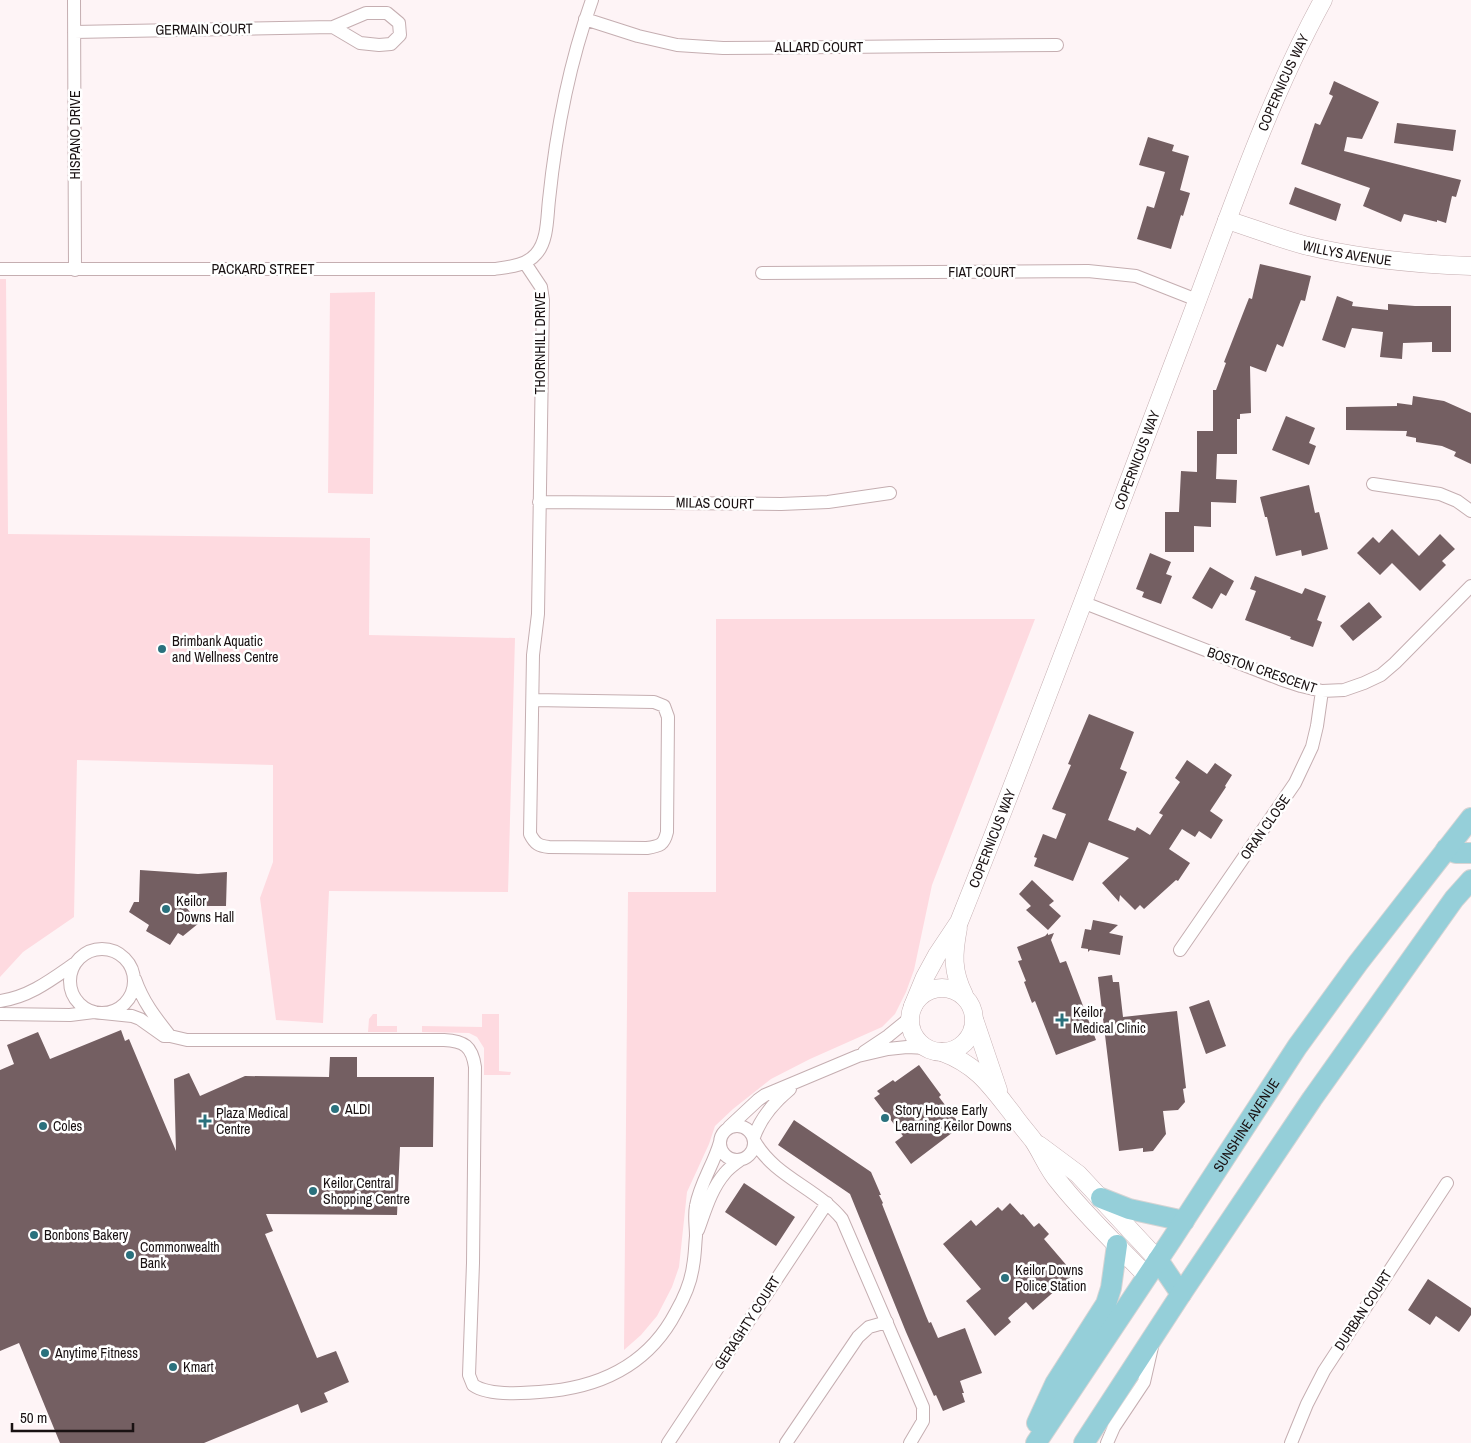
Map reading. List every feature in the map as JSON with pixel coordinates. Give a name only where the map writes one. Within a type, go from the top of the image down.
[{"type":"main road","name":"SUNSHINE AVENUE","points":[[1036,1443],[1297,1047],[1358,963],[1471,818]]},
{"type":"main road","points":[[1446,849],[1456,853],[1471,853]]},
{"type":"main road","points":[[1084,1443],[1154,1334],[1312,1099],[1454,899],[1471,880]]},
{"type":"main road","points":[[1101,1198],[1129,1209],[1184,1221]]},
{"type":"main road","points":[[1028,1443],[1055,1384],[1106,1304],[1111,1288],[1116,1245]]},
{"type":"main road","points":[[1152,1268],[1162,1286],[1181,1294]]},
{"type":"street","name":"HISPANO DRIVE","points":[[74,0],[75,270]]},
{"type":"street","points":[[525,262],[536,255],[543,243],[553,162],[564,101],[592,0]]},
{"type":"street","name":"COPERNICUS WAY","points":[[912,1012],[925,977],[959,922],[1227,220],[1271,110],[1299,46],[1323,0]]},
{"type":"street","name":"GERMAIN COURT","points":[[74,32],[333,26],[366,13],[387,13],[399,23],[400,35],[391,44],[360,43],[333,26]]},
{"type":"street","name":"ALLARD COURT","points":[[586,19],[638,36],[677,45],[714,47],[1057,45]]},
{"type":"street","name":"WILLYS AVENUE","points":[[1227,220],[1301,244],[1346,254],[1411,264],[1471,266]]},
{"type":"street","name":"PACKARD STREET","points":[[0,269],[494,269],[510,267],[525,262]]},
{"type":"street","name":"THORNHILL DRIVE","points":[[525,262],[541,287],[542,300],[538,614],[533,656],[530,834],[540,846],[549,847],[647,848],[656,847],[662,843],[667,832],[668,717],[664,706],[654,702],[533,700]]},
{"type":"street","name":"FIAT COURT","points":[[762,273],[1088,271],[1136,276],[1198,300]]},
{"type":"street","points":[[1373,484],[1440,494],[1457,501],[1471,510]]},
{"type":"street","name":"MILAS COURT","points":[[539,502],[781,504],[828,502],[890,493]]},
{"type":"street","name":"BOSTON CRESCENT","points":[[1082,602],[1280,679],[1322,691],[1344,690],[1381,675],[1471,586]]},
{"type":"street","name":"ORAN CLOSE","points":[[1180,950],[1295,783],[1312,747],[1322,691]]},
{"type":"street","name":"COPERNICUS WAY","points":[[959,922],[954,966],[964,995]]},
{"type":"street","points":[[0,1001],[11,999],[45,984],[74,964],[86,952],[102,948],[124,957],[133,972],[140,994],[170,1036]]},
{"type":"street","points":[[74,964],[70,980],[71,989],[79,1004],[86,1009],[140,1019],[164,1036],[186,1040],[450,1040],[461,1043],[470,1050],[474,1058],[475,1076],[473,1264],[468,1368],[470,1380],[478,1389],[504,1393],[569,1389],[600,1380],[632,1364],[657,1341],[667,1328],[683,1299],[693,1266],[696,1205],[700,1188],[716,1155],[724,1131],[758,1100],[772,1092],[858,1056],[888,1036],[912,1012],[922,994],[936,988],[951,988],[964,995],[974,1012],[975,1022],[1001,1098]]},
{"type":"street","points":[[0,1014],[70,1015],[113,1011],[128,1000],[134,981],[133,972]]},
{"type":"street","points":[[912,1012],[913,1032],[916,1038],[934,1050],[958,1058],[972,1067],[1001,1098],[1033,1140],[1057,1181],[1116,1245],[1152,1268]]},
{"type":"street","points":[[858,1056],[908,1047],[952,1051],[968,1040],[973,1032],[975,1022]]},
{"type":"street","points":[[696,1234],[708,1200],[716,1185],[726,1172],[750,1155],[754,1147],[757,1127],[768,1109],[799,1082]]},
{"type":"street","points":[[729,1127],[734,1125],[746,1128],[765,1157],[775,1167],[834,1209],[842,1218],[923,1407],[923,1421],[910,1443]]},
{"type":"street","points":[[1033,1140],[1078,1174],[1101,1198],[1152,1268]]},
{"type":"street","points":[[720,1142],[725,1156],[735,1160],[775,1167]]},
{"type":"street","name":"DURBAN COURT","points":[[1291,1443],[1307,1404],[1324,1371],[1447,1184]]},
{"type":"street","name":"GERAGHTY COURT","points":[[668,1443],[826,1203]]},
{"type":"street","points":[[786,1443],[858,1337],[869,1327],[887,1322]]},
{"type":"street","points":[[1107,1443],[1114,1427],[1144,1382],[1154,1334]]},
{"type":"shaded area","points":[[0,279],[6,279],[8,534],[370,538],[369,635],[515,638],[508,892],[329,891],[323,1023],[276,1020],[260,898],[273,862],[273,765],[77,760],[74,917],[23,952],[0,977]]},
{"type":"shaded area","points":[[375,292],[373,494],[328,493],[330,293]]},
{"type":"shaded area","points":[[716,619],[1035,619],[932,885],[914,970],[895,1014],[882,1027],[810,1059],[771,1079],[715,1126],[709,1144],[687,1192],[679,1267],[672,1287],[657,1316],[641,1335],[624,1350],[628,892],[716,892]]},
{"type":"shaded area","points":[[373,1014],[377,1014],[377,1026],[397,1026],[397,1032],[368,1032],[369,1019]]},
{"type":"shaded area","points":[[482,1014],[499,1014],[499,1071],[511,1072],[510,1075],[484,1075],[484,1048],[477,1037],[469,1033],[422,1032],[422,1026],[482,1027]]},
{"type":"building","points":[[1334,81],[1379,102],[1362,139],[1347,137],[1344,151],[1461,180],[1456,197],[1452,196],[1446,223],[1404,214],[1401,222],[1363,206],[1370,188],[1301,164],[1315,123],[1320,125],[1333,96],[1329,94]]},
{"type":"building","points":[[1397,123],[1456,130],[1453,151],[1394,143]]},
{"type":"building","points":[[1148,137],[1174,145],[1172,151],[1189,156],[1180,190],[1190,193],[1171,249],[1137,239],[1147,206],[1154,208],[1165,172],[1139,165]]},
{"type":"building","points":[[1295,187],[1341,204],[1336,221],[1289,204]]},
{"type":"building","points":[[1260,264],[1311,276],[1305,301],[1301,300],[1283,347],[1277,344],[1266,372],[1250,366],[1251,413],[1240,414],[1240,419],[1237,419],[1237,454],[1217,454],[1216,479],[1237,480],[1236,503],[1211,502],[1211,527],[1194,526],[1194,552],[1165,552],[1165,512],[1179,512],[1181,471],[1197,472],[1197,431],[1213,431],[1213,390],[1216,390],[1226,363],[1224,362],[1249,298],[1252,299]]},
{"type":"building","points":[[1337,296],[1353,302],[1352,306],[1388,310],[1388,304],[1451,306],[1451,352],[1432,352],[1432,342],[1403,343],[1402,359],[1380,357],[1383,332],[1352,328],[1345,348],[1322,340]]},
{"type":"building","points":[[1413,396],[1444,401],[1471,413],[1471,464],[1454,456],[1456,452],[1442,446],[1416,442],[1416,438],[1406,436],[1407,431],[1346,430],[1346,407],[1397,406],[1397,403],[1412,405]]},
{"type":"building","points":[[1286,416],[1315,428],[1309,443],[1316,446],[1309,465],[1272,450]]},
{"type":"building","points":[[1309,485],[1315,513],[1319,512],[1328,549],[1302,556],[1301,550],[1276,556],[1267,517],[1265,517],[1260,497]]},
{"type":"building","points":[[1392,529],[1419,556],[1440,534],[1455,549],[1442,561],[1446,565],[1420,591],[1392,563],[1380,575],[1357,553],[1373,537],[1379,543]]},
{"type":"building","points":[[1150,553],[1171,562],[1166,574],[1172,576],[1161,604],[1142,597],[1144,592],[1136,589]]},
{"type":"building","points":[[1210,567],[1234,581],[1226,596],[1221,593],[1212,609],[1192,598]]},
{"type":"building","points":[[1255,576],[1302,594],[1305,588],[1326,596],[1317,620],[1322,622],[1313,647],[1245,620],[1256,591],[1250,589]]},
{"type":"building","points":[[1369,602],[1382,617],[1353,641],[1340,626]]},
{"type":"building","points":[[1089,714],[1134,732],[1120,769],[1127,772],[1108,820],[1135,831],[1137,827],[1150,835],[1163,815],[1159,813],[1180,782],[1175,778],[1187,760],[1207,774],[1215,763],[1232,775],[1210,811],[1223,820],[1211,839],[1199,831],[1195,837],[1182,829],[1169,849],[1190,863],[1178,881],[1176,880],[1144,909],[1140,905],[1135,910],[1120,895],[1119,902],[1102,883],[1129,858],[1089,842],[1073,881],[1034,866],[1037,858],[1034,857],[1043,834],[1056,839],[1066,814],[1052,809],[1071,765],[1068,764]]},
{"type":"building","name":"Keilor Downs Hall","points":[[140,870],[198,874],[227,872],[226,906],[185,906],[199,923],[183,936],[178,933],[170,945],[146,931],[149,925],[129,912],[134,902],[139,902]]},
{"type":"building","points":[[1032,880],[1054,901],[1049,905],[1061,916],[1048,930],[1026,910],[1031,906],[1019,894]]},
{"type":"building","points":[[1093,920],[1118,925],[1109,933],[1123,936],[1120,955],[1090,950],[1088,952],[1088,949],[1081,948],[1085,929],[1091,930]]},
{"type":"building","points":[[1048,933],[1048,935],[1054,933],[1051,940],[1060,963],[1066,961],[1096,1040],[1056,1055],[1035,1001],[1032,1003],[1024,982],[1026,981],[1018,961],[1022,960],[1017,947]]},
{"type":"building","points":[[1112,975],[1113,982],[1119,982],[1123,1017],[1177,1011],[1186,1088],[1183,1089],[1185,1102],[1178,1110],[1163,1111],[1166,1134],[1153,1151],[1143,1152],[1143,1148],[1119,1151],[1098,977]]},
{"type":"building","points":[[1209,1000],[1226,1046],[1206,1054],[1189,1007]]},
{"type":"building","points":[[121,1030],[125,1041],[129,1039],[176,1151],[174,1079],[189,1073],[200,1096],[245,1076],[329,1077],[330,1057],[357,1057],[357,1077],[434,1077],[433,1147],[400,1147],[397,1215],[266,1214],[273,1231],[265,1234],[317,1358],[336,1351],[349,1382],[324,1393],[328,1402],[301,1413],[298,1404],[204,1443],[60,1443],[19,1343],[0,1351],[0,1070],[14,1064],[7,1045],[38,1032],[50,1059]]},
{"type":"building","points":[[919,1065],[941,1095],[939,1097],[961,1126],[911,1164],[895,1142],[903,1136],[874,1098],[880,1094],[877,1091],[893,1080],[895,1082]]},
{"type":"building","points":[[794,1120],[871,1172],[926,1316],[929,1323],[931,1322],[938,1338],[965,1328],[982,1373],[960,1381],[965,1402],[943,1411],[936,1395],[934,1396],[850,1194],[778,1145]]},
{"type":"building","points":[[744,1183],[795,1217],[776,1246],[725,1212]]},
{"type":"building","points":[[1010,1203],[1034,1227],[1039,1223],[1049,1234],[1044,1239],[1073,1275],[1033,1310],[1026,1302],[1008,1318],[1011,1322],[995,1336],[966,1301],[981,1289],[943,1244],[971,1220],[976,1226],[998,1207],[1002,1211]]},
{"type":"building","points":[[1428,1279],[1471,1308],[1471,1315],[1459,1332],[1436,1316],[1430,1325],[1408,1310]]},
{"type":"place","name":"Brimbank Aquatic and Wellness Centre","points":[[162,649]]},
{"type":"place","name":"Keilor Downs Hall","points":[[166,909]]},
{"type":"place","name":"Keilor Medical Clinic","points":[[1062,1020]]},
{"type":"place","name":"ALDI","points":[[335,1109]]},
{"type":"place","name":"Story House Early Learning Keilor Downs","points":[[885,1118]]},
{"type":"place","name":"Plaza Medical Centre","points":[[205,1121]]},
{"type":"place","name":"Coles","points":[[43,1126]]},
{"type":"place","name":"Keilor Central Shopping Centre","points":[[313,1191]]},
{"type":"place","name":"Bonbons Bakery","points":[[34,1235]]},
{"type":"place","name":"Commonwealth Bank","points":[[130,1255]]},
{"type":"place","name":"Keilor Downs Police Station","points":[[1005,1278]]},
{"type":"place","name":"Anytime Fitness","points":[[45,1353]]},
{"type":"place","name":"Kmart","points":[[173,1367]]}]
